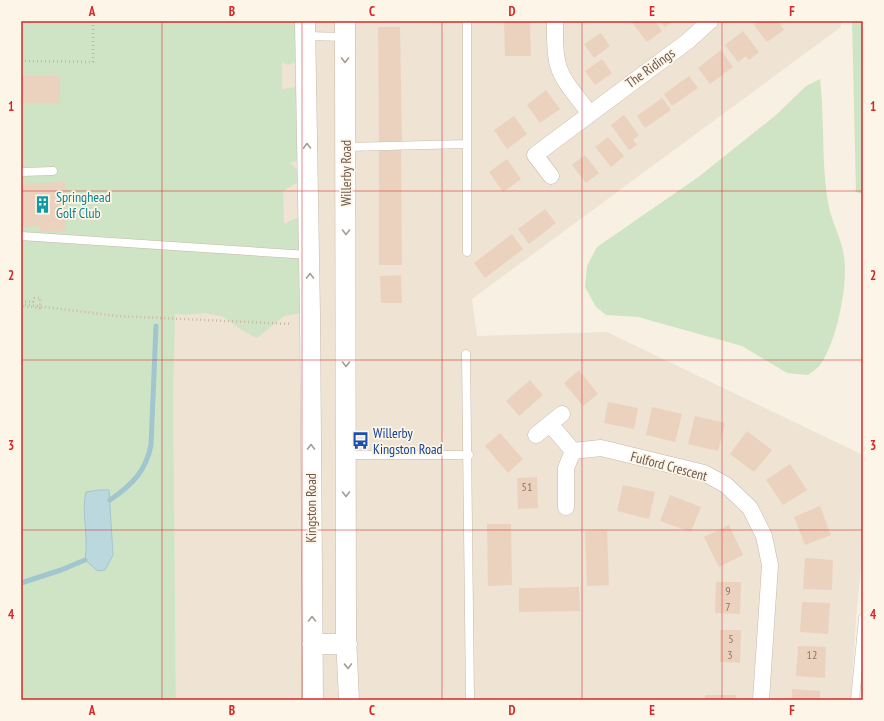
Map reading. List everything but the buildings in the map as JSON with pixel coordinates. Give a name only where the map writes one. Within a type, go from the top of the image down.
[{"type":"street","points":[[555,21],[558,66],[565,80],[589,113]]},
{"type":"street","name":"The Ridings","points":[[551,176],[535,155],[589,113],[688,41],[710,21]]},
{"type":"street","points":[[306,28],[310,320]]},
{"type":"street","name":"Willerby Road","points":[[345,29],[346,455]]},
{"type":"street","name":"Kingston Road","points":[[310,320],[313,700]]},
{"type":"street","points":[[536,434],[562,414]]},
{"type":"street","points":[[550,424],[573,451],[566,468],[566,507]]},
{"type":"street","name":"Fulford Crescent","points":[[573,451],[601,448],[704,473],[726,485],[750,508],[764,536],[770,566],[761,700]]},
{"type":"street","points":[[346,455],[347,644],[349,700]]},
{"type":"street","points":[[312,644],[347,644]]},
{"type":"lane","points":[[467,21],[467,252]]},
{"type":"lane","points":[[306,28],[345,29]]},
{"type":"lane","points":[[346,148],[467,144]]},
{"type":"lane","points":[[21,172],[53,170]]},
{"type":"lane","points":[[21,236],[309,255]]},
{"type":"lane","points":[[466,354],[469,455],[470,700]]},
{"type":"lane","points":[[346,455],[469,455]]},
{"type":"lane","points":[[855,700],[863,618]]},
{"type":"path","points":[[21,61],[93,62],[93,21]]},
{"type":"path","points":[[21,304],[33,302],[34,298],[40,298],[40,305]]},
{"type":"path","points":[[21,304],[40,305],[118,316],[310,320]]},
{"type":"shaded area","points":[[281,21],[841,21],[841,27],[472,299],[477,336],[607,332],[863,455],[863,547],[856,619],[851,700],[176,700],[172,349],[176,304]]},
{"type":"green space","points":[[21,21],[300,21],[300,60],[288,65],[282,62],[282,89],[298,87],[297,161],[290,163],[299,171],[298,182],[283,191],[284,224],[301,216],[301,313],[284,316],[257,338],[240,329],[224,317],[205,313],[186,315],[175,314],[173,394],[176,700],[21,700]]},
{"type":"green space","points":[[852,21],[863,21],[863,194],[856,192]]},
{"type":"green space","points":[[820,79],[827,192],[830,213],[843,251],[845,277],[837,326],[826,355],[819,366],[808,375],[787,373],[742,346],[638,317],[606,315],[596,307],[585,287],[587,266],[597,247],[697,178],[776,115],[806,86]]},
{"type":"water","points":[[109,490],[113,555],[105,570],[98,571],[85,560],[86,542],[84,507],[86,492]]},
{"type":"waterway","points":[[110,500],[125,489],[137,477],[149,454],[151,445],[156,326]]},
{"type":"waterway","points":[[21,583],[61,570],[85,560]]},
{"type":"place","name":"Springhead Golf Club","points":[[43,205]]},
{"type":"place","name":"Willerby Kingston Road","points":[[360,441]]}]
